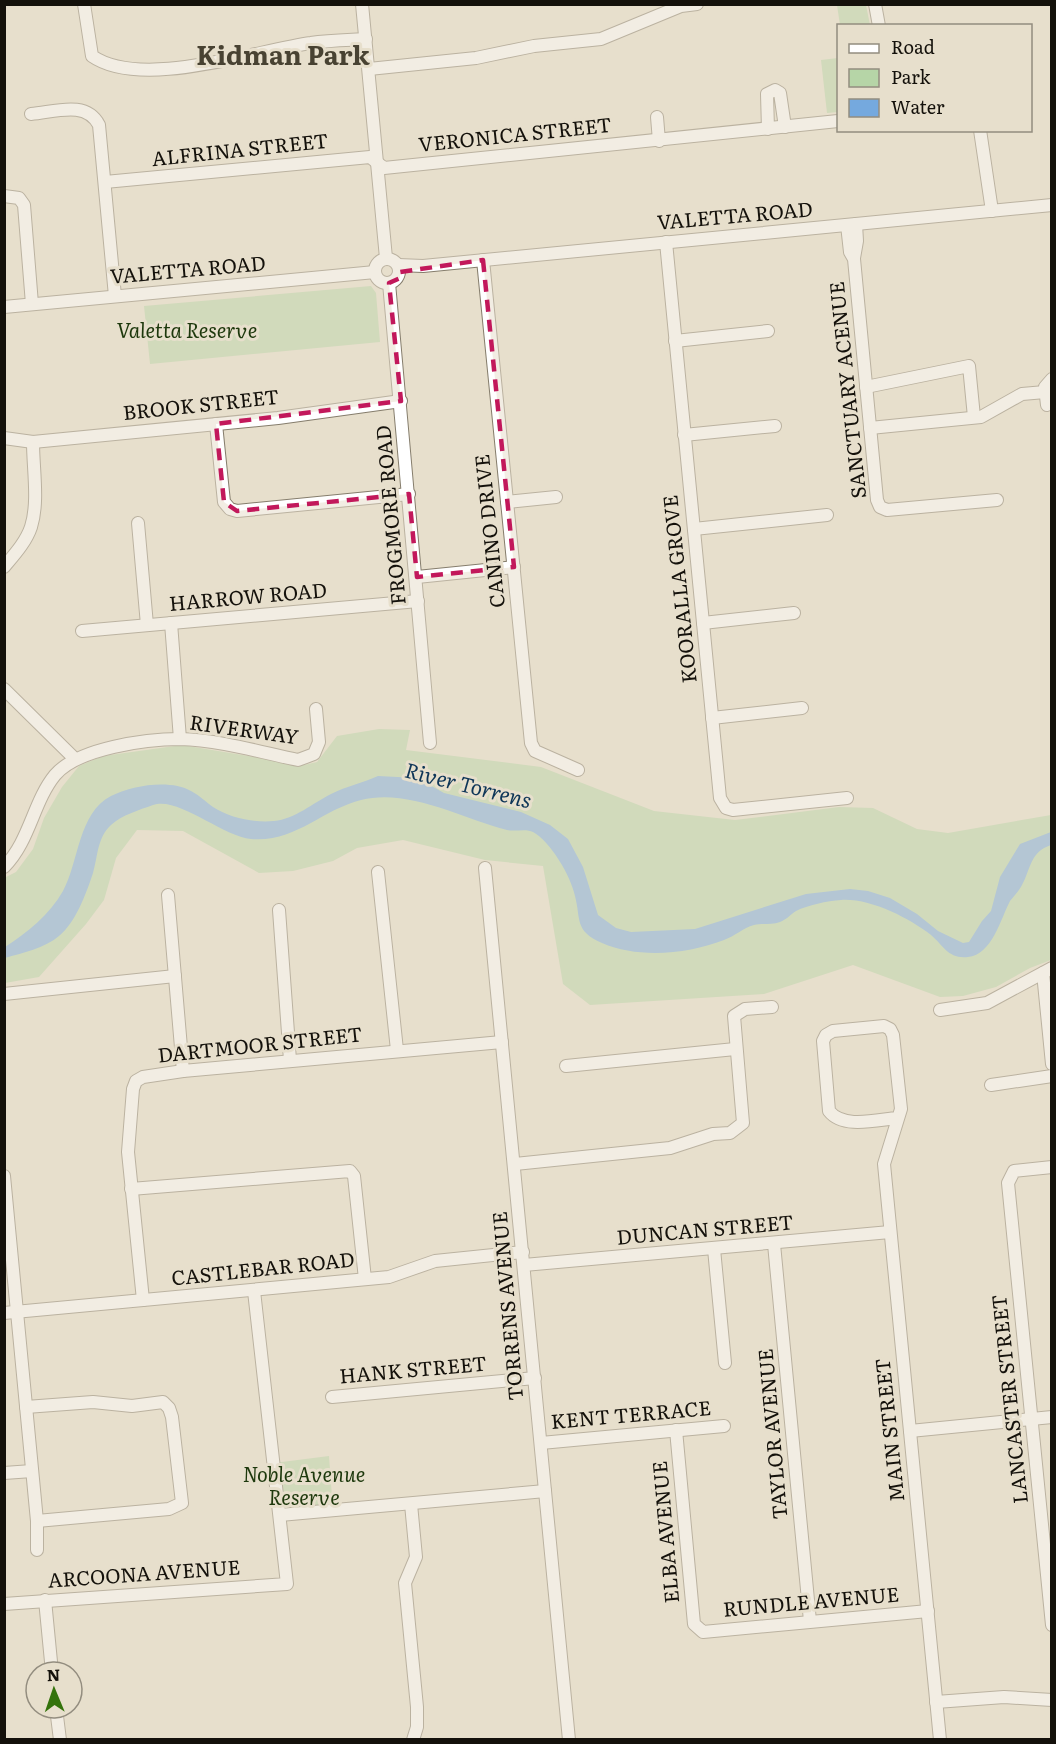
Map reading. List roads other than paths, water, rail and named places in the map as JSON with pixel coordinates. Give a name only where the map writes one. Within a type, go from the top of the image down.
[{"type":"street","points":[[84,4],[92,56],[130,70],[211,63],[311,43],[366,39]]},
{"type":"street","points":[[363,4],[386,258],[399,268],[398,278],[389,283],[380,281],[375,272],[377,264],[386,258]]},
{"type":"street","points":[[369,69],[476,58],[534,46],[601,39],[680,5],[697,4]]},
{"type":"street","points":[[875,4],[879,24]]},
{"type":"street","points":[[768,129],[767,94],[775,90],[780,93],[785,127]]},
{"type":"street","points":[[31,114],[82,109],[94,115],[99,125],[115,296]]},
{"type":"street","points":[[657,117],[659,141]]},
{"type":"street","name":"VERONICA STREET","points":[[377,163],[384,168],[837,121]]},
{"type":"street","points":[[980,132],[992,210]]},
{"type":"street","name":"ALFRINA STREET","points":[[105,182],[370,157],[377,163]]},
{"type":"street","points":[[4,196],[19,198],[24,205],[32,304]]},
{"type":"street","name":"VALETTA ROAD","points":[[399,268],[1052,205]]},
{"type":"street","name":"SANCTUARY ACENUE","points":[[851,225],[856,252],[854,259],[877,500],[880,507],[887,510],[997,500]]},
{"type":"street","name":"KOORALLA GROVE","points":[[666,242],[720,798],[726,808],[734,810],[847,798]]},
{"type":"street","name":"CANINO DRIVE","points":[[483,260],[531,743],[535,751],[578,770]]},
{"type":"street","name":"VALETTA ROAD","points":[[4,307],[375,272]]},
{"type":"street","name":"FROGMORE ROAD","points":[[389,283],[430,743]]},
{"type":"street","points":[[675,341],[768,331]]},
{"type":"street","points":[[866,387],[969,366],[974,417]]},
{"type":"street","points":[[1047,405],[1045,392],[1052,379]]},
{"type":"street","points":[[870,428],[981,417],[1022,394],[1045,392]]},
{"type":"street","name":"BROOK STREET","points":[[4,438],[33,442],[216,424],[401,401]]},
{"type":"street","points":[[216,424],[224,502],[230,509],[409,494]]},
{"type":"street","points":[[684,435],[775,426]]},
{"type":"street","points":[[4,567],[26,538],[31,526],[34,507],[33,442]]},
{"type":"street","points":[[507,502],[556,497]]},
{"type":"street","points":[[694,529],[827,515]]},
{"type":"street","points":[[138,524],[147,625]]},
{"type":"street","points":[[417,577],[514,567]]},
{"type":"street","name":"HARROW ROAD","points":[[82,631],[418,602]]},
{"type":"street","points":[[703,623],[794,613]]},
{"type":"street","points":[[171,623],[180,739]]},
{"type":"street","points":[[6,695],[75,759]]},
{"type":"street","points":[[712,718],[801,708]]},
{"type":"street","name":"RIVERWAY","points":[[4,867],[16,855],[55,775],[75,759],[105,748],[180,739],[298,760],[307,759],[314,754],[319,742],[316,709]]},
{"type":"street","name":"TORRENS AVENUE","points":[[485,868],[569,1740]]},
{"type":"street","points":[[378,872],[397,1050]]},
{"type":"street","points":[[168,895],[183,1071]]},
{"type":"street","points":[[279,910],[290,1060]]},
{"type":"street","points":[[940,1010],[987,1003],[1047,971],[1052,1064]]},
{"type":"street","points":[[4,994],[175,976]]},
{"type":"street","points":[[515,1164],[670,1148],[699,1138],[730,1133],[739,1129],[743,1123],[734,1016],[745,1009],[772,1007]]},
{"type":"street","name":"MAIN STREET","points":[[897,1118],[843,1122],[829,1111],[823,1041],[826,1035],[833,1031],[884,1026],[890,1029],[901,1109],[884,1161],[940,1740]]},
{"type":"street","name":"DARTMOOR STREET","points":[[143,1300],[128,1152],[133,1089],[136,1081],[143,1077],[183,1071],[502,1042]]},
{"type":"street","points":[[566,1066],[735,1049]]},
{"type":"street","points":[[991,1085],[1052,1076]]},
{"type":"street","name":"LANCASTER STREET","points":[[1052,1167],[1014,1171],[1008,1183],[1052,1625]]},
{"type":"street","points":[[131,1189],[350,1171],[354,1176],[365,1279]]},
{"type":"street","points":[[4,1176],[10,1313],[26,1407],[37,1521],[37,1550]]},
{"type":"street","name":"DUNCAN STREET","points":[[523,1258],[714,1249],[890,1232]]},
{"type":"street","name":"TAYLOR AVENUE","points":[[774,1244],[810,1621]]},
{"type":"street","points":[[714,1249],[726,1363]]},
{"type":"street","name":"CASTLEBAR ROAD","points":[[10,1313],[389,1277],[435,1261],[523,1258]]},
{"type":"street","points":[[254,1291],[280,1515],[545,1491]]},
{"type":"street","name":"HANK STREET","points":[[332,1397],[535,1378]]},
{"type":"street","points":[[26,1407],[93,1402],[132,1406],[163,1402],[169,1407],[172,1417],[182,1503],[170,1509],[37,1521]]},
{"type":"street","points":[[910,1431],[1052,1417]]},
{"type":"street","name":"KENT TERRACE","points":[[541,1443],[724,1426]]},
{"type":"street","name":"ELBA AVENUE","points":[[676,1430],[694,1624],[698,1630]]},
{"type":"street","points":[[4,1473],[32,1471]]},
{"type":"street","points":[[411,1504],[416,1557],[405,1583],[417,1707],[417,1727],[413,1740]]},
{"type":"street","name":"ARCOONA AVENUE","points":[[4,1604],[287,1584],[280,1515]]},
{"type":"street","points":[[45,1600],[51,1660]]},
{"type":"street","name":"RUNDLE AVENUE","points":[[698,1630],[704,1632],[928,1611]]},
{"type":"street","points":[[936,1701],[1004,1696],[1052,1700]]},
{"type":"street","points":[[58,1720],[60,1740]]},
{"type":"water","name":"River Torrens","points":[[378,776],[417,778],[444,793],[521,812],[550,825],[568,839],[583,867],[598,915],[616,928],[631,932],[695,929],[806,894],[850,889],[868,891],[890,898],[917,914],[938,931],[963,943],[969,942],[991,911],[1000,877],[1020,844],[1051,832],[1051,845],[1035,856],[1022,885],[1010,901],[995,935],[976,955],[961,957],[951,954],[931,935],[901,916],[889,910],[852,900],[824,902],[806,907],[780,922],[754,925],[728,938],[695,949],[647,953],[616,948],[587,934],[580,924],[573,888],[564,869],[546,843],[530,831],[507,830],[416,801],[379,797],[347,805],[281,836],[251,839],[227,831],[175,806],[153,805],[115,821],[106,830],[100,841],[93,873],[84,898],[65,930],[47,944],[5,958],[5,947],[22,936],[58,899],[68,879],[92,814],[111,796],[140,786],[173,785],[191,791],[213,807],[234,817],[274,821],[282,820],[304,810],[337,791]]},
{"type":"district","name":"Kidman Park","points":[[283,56]]},
{"type":"park label","name":"Valetta Reserve","points":[[187,331]]},
{"type":"park label","name":"Noble Avenue Reserve","points":[[304,1486]]}]
